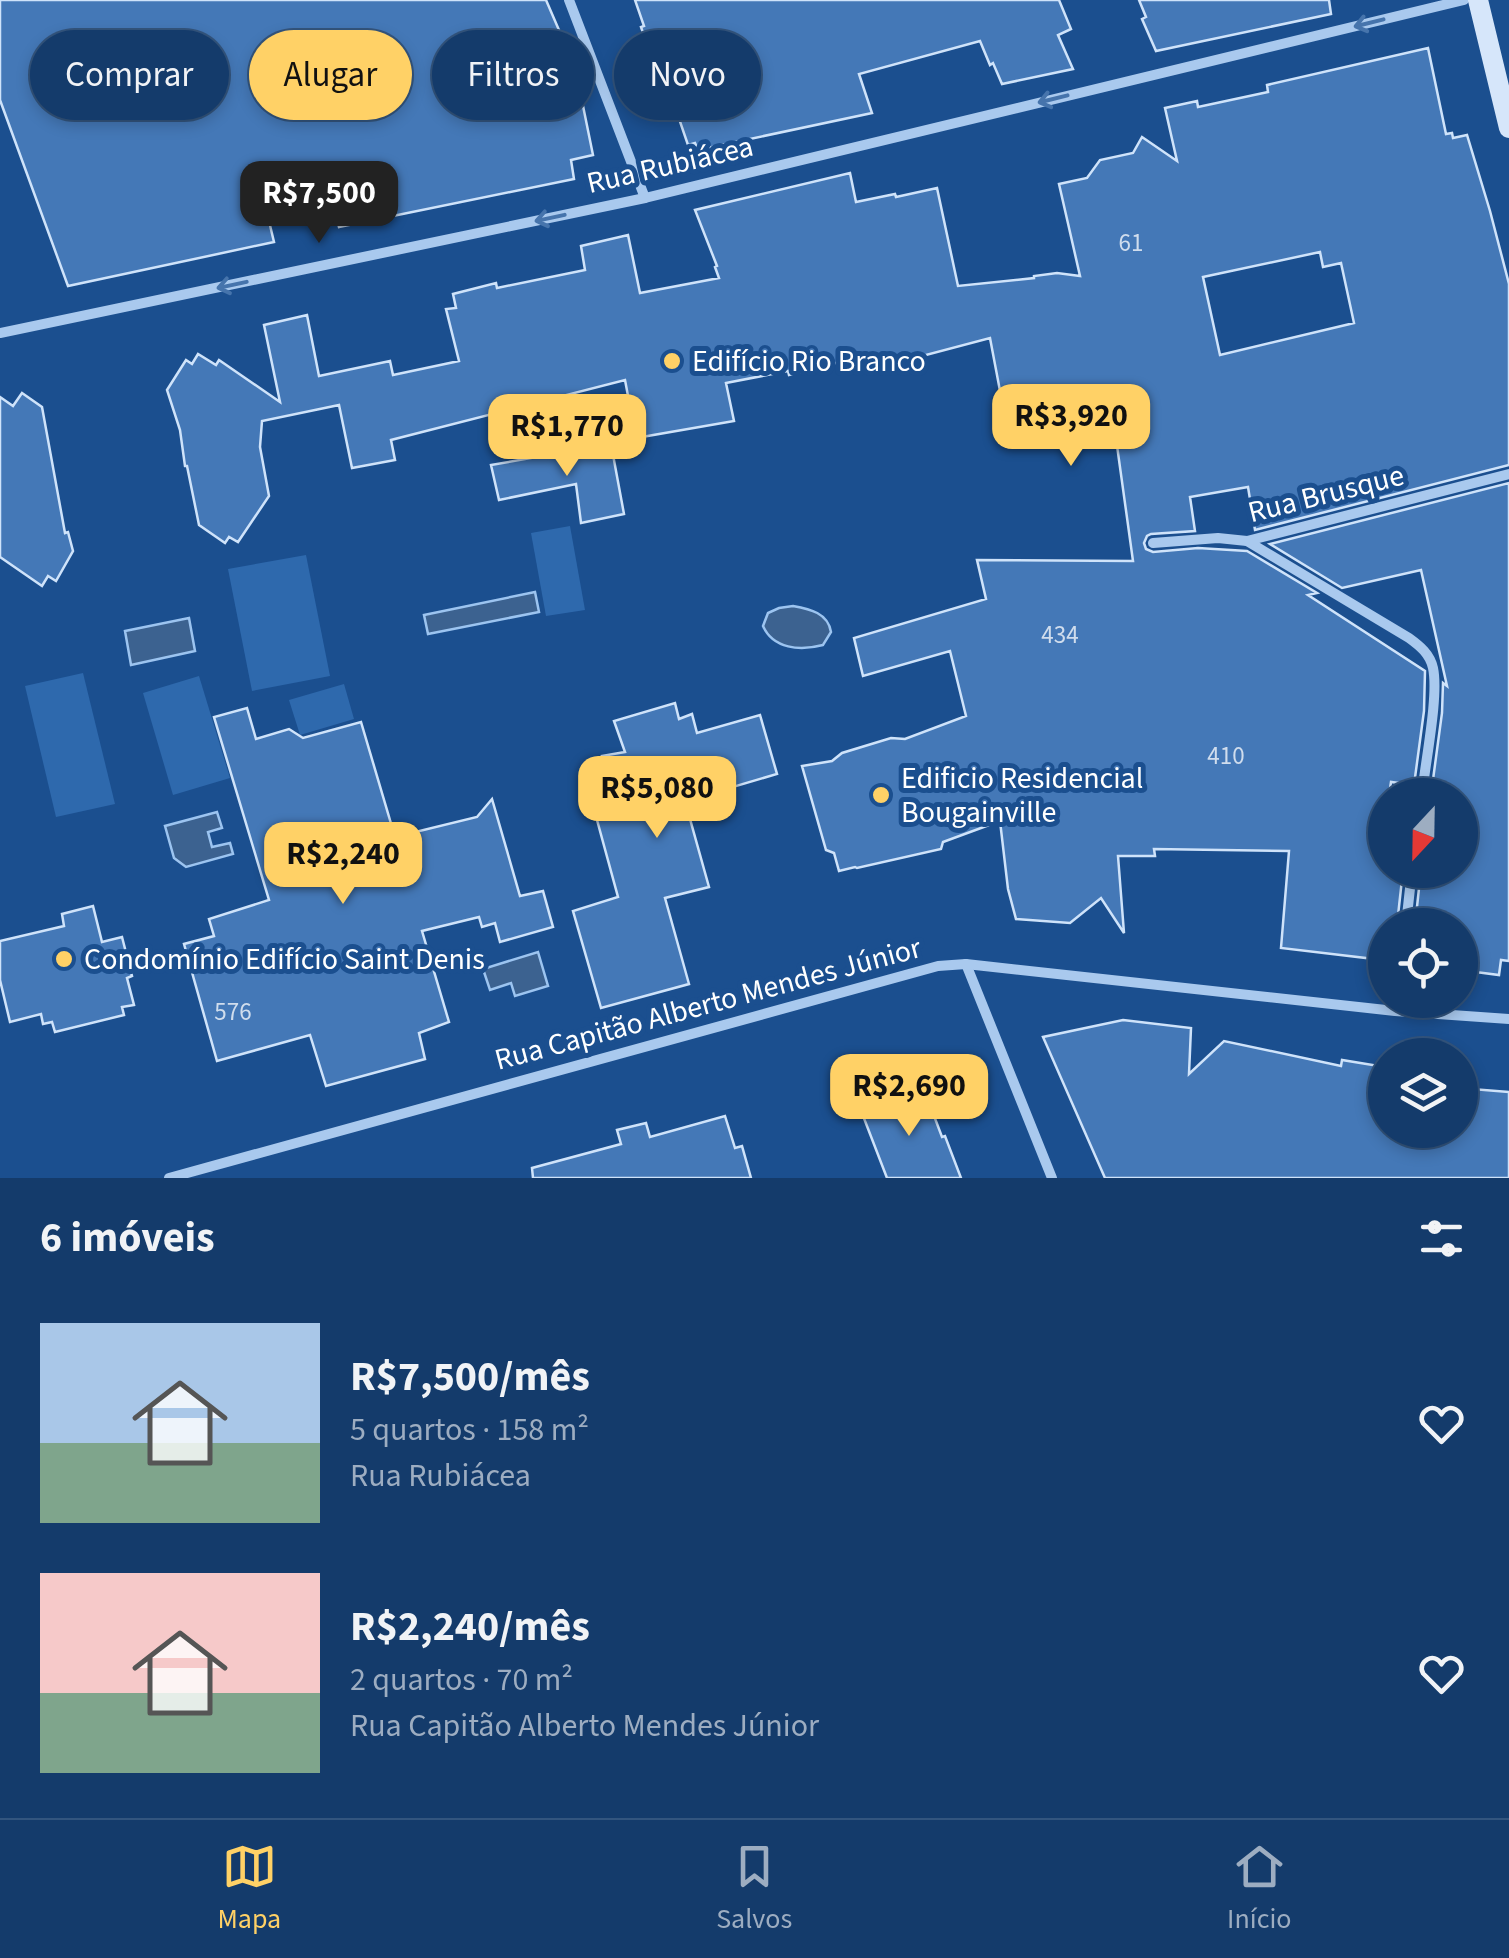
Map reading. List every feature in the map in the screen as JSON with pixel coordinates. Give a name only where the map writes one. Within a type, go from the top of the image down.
[{"type":"street","points":[[569,0],[646,198]]},
{"type":"street","name":"Rua Rubiácea","points":[[0,334],[646,198],[1464,0]]},
{"type":"street","points":[[1478,0],[1509,128]]},
{"type":"street","name":"Rua Brusque","points":[[1152,543],[1218,538],[1247,541],[1509,474]]},
{"type":"street","points":[[1247,541],[1409,638],[1427,654],[1433,666],[1434,694],[1424,778]]},
{"type":"street","points":[[966,964],[1052,1178]]},
{"type":"street","name":"Rua Capitão Alberto Mendes Júnior","points":[[169,1178],[938,966],[966,964],[1368,1003]]},
{"type":"street","name":"Rua Capitão Alberto Mendes Júnior","points":[[1478,1015],[1509,1019]]},
{"type":"shaded area","points":[[570,526],[585,610],[546,616],[531,533]]},
{"type":"shaded area","points":[[306,555],[330,676],[252,691],[228,569]]},
{"type":"shaded area","points":[[535,592],[539,612],[428,634],[424,615]]},
{"type":"shaded area","points":[[793,606],[826,620],[831,632],[823,645],[788,646],[768,634],[763,626],[768,613]]},
{"type":"shaded area","points":[[189,618],[195,651],[131,665],[125,631]]},
{"type":"shaded area","points":[[83,673],[115,804],[56,817],[25,686]]},
{"type":"shaded area","points":[[199,676],[230,778],[173,795],[143,693]]},
{"type":"shaded area","points":[[344,684],[354,719],[300,735],[289,700]]},
{"type":"shaded area","points":[[217,812],[222,828],[208,832],[212,847],[230,843],[233,854],[186,867],[174,858],[165,826]]},
{"type":"shaded area","points":[[538,952],[548,986],[515,996],[511,983],[490,990],[483,969]]},
{"type":"building","points":[[0,0],[546,0],[559,30],[432,30],[432,120],[586,120],[593,155],[571,160],[574,179],[339,227],[333,203],[268,217],[274,242],[68,286],[0,100]]},
{"type":"building","points":[[635,0],[1059,0],[1071,29],[1058,35],[1073,69],[1002,84],[980,41],[859,74],[872,113],[698,150],[695,143],[688,145],[679,120],[761,120],[761,30],[642,30]]},
{"type":"building","points":[[1139,0],[1329,0],[1331,14],[1156,51],[1142,19],[1146,17]]},
{"type":"building","points":[[1428,48],[1446,134],[1452,133],[1453,138],[1467,135],[1509,284],[1509,465],[1255,530],[1248,487],[1190,497],[1195,531],[1151,534],[1144,543],[1153,552],[1198,548],[1247,551],[1317,593],[1308,595],[1425,671],[1415,778],[1368,778],[1368,888],[1401,888],[1399,908],[1368,908],[1368,958],[1281,948],[1289,851],[1154,849],[1155,856],[1118,856],[1124,933],[1101,898],[1070,923],[1016,919],[1008,889],[1000,821],[943,842],[941,849],[839,871],[834,853],[826,850],[802,766],[832,761],[842,753],[891,738],[905,739],[966,716],[950,651],[863,676],[854,638],[986,599],[977,560],[1133,561],[1110,395],[1078,410],[1004,412],[990,338],[858,373],[855,358],[789,375],[788,371],[726,383],[734,421],[636,438],[625,380],[391,440],[395,460],[352,468],[339,405],[262,421],[260,447],[269,496],[238,542],[229,537],[225,543],[199,525],[180,430],[167,390],[186,360],[192,364],[198,354],[216,365],[219,360],[280,402],[264,325],[307,315],[319,376],[390,361],[393,375],[459,361],[446,309],[456,308],[453,294],[496,283],[497,288],[585,270],[581,246],[628,235],[640,293],[719,278],[695,210],[850,173],[856,202],[937,188],[958,286],[1057,273],[1080,276],[1059,184],[1087,178],[1100,160],[1133,153],[1142,137],[1177,161],[1165,108],[1197,101],[1198,107],[1268,92],[1267,85]],"holes":[[[1320,252],[1323,267],[1341,263],[1354,323],[1220,355],[1203,277]]]},
{"type":"building","points":[[22,393],[42,407],[65,533],[68,532],[73,551],[56,581],[48,576],[42,586],[0,557],[0,397],[13,406]]},
{"type":"building","points":[[611,444],[624,514],[581,523],[576,484],[499,500],[491,465]]},
{"type":"building","points":[[1509,483],[1509,961],[1501,960],[1499,975],[1478,972],[1478,908],[1417,908],[1419,888],[1478,888],[1478,778],[1433,778],[1443,683],[1447,686],[1421,570],[1342,588],[1270,544]]},
{"type":"building","points":[[675,703],[679,719],[692,714],[697,733],[760,715],[777,774],[685,801],[709,887],[665,898],[689,984],[601,1008],[573,911],[618,897],[585,776],[606,771],[602,756],[625,752],[614,721]]},
{"type":"building","points":[[247,708],[256,739],[289,729],[303,738],[361,722],[395,837],[477,817],[492,799],[520,896],[543,891],[553,927],[500,942],[495,923],[482,927],[479,917],[422,931],[449,1022],[419,1033],[425,1059],[326,1086],[310,1035],[217,1061],[184,944],[214,936],[209,919],[269,900],[214,717]]},
{"type":"building","name":"Condomínio Edifício Saint Denis","points":[[93,906],[102,942],[122,937],[132,976],[127,978],[134,1005],[122,1007],[124,1015],[55,1032],[52,1022],[43,1024],[41,1014],[10,1022],[0,980],[0,941],[64,926],[62,914]]},
{"type":"building","points":[[1123,1020],[1191,1028],[1189,1074],[1224,1041],[1341,1066],[1342,1060],[1368,1064],[1368,1148],[1478,1148],[1478,1089],[1509,1092],[1509,1178],[1105,1178],[1043,1037]]},
{"type":"building","points":[[925,1092],[961,1178],[887,1178],[860,1108],[891,1096],[895,1104]]},
{"type":"building","points":[[725,1116],[735,1148],[742,1146],[751,1178],[533,1178],[532,1168],[621,1144],[617,1130],[646,1123],[650,1137]]},
{"type":"place","name":"Edifício Rio Branco","points":[[672,361]]},
{"type":"place","name":"Edificio Residencial Bougainville","points":[[881,795]]},
{"type":"place","name":"Condomínio Edifício Saint Denis","points":[[64,959]]}]
